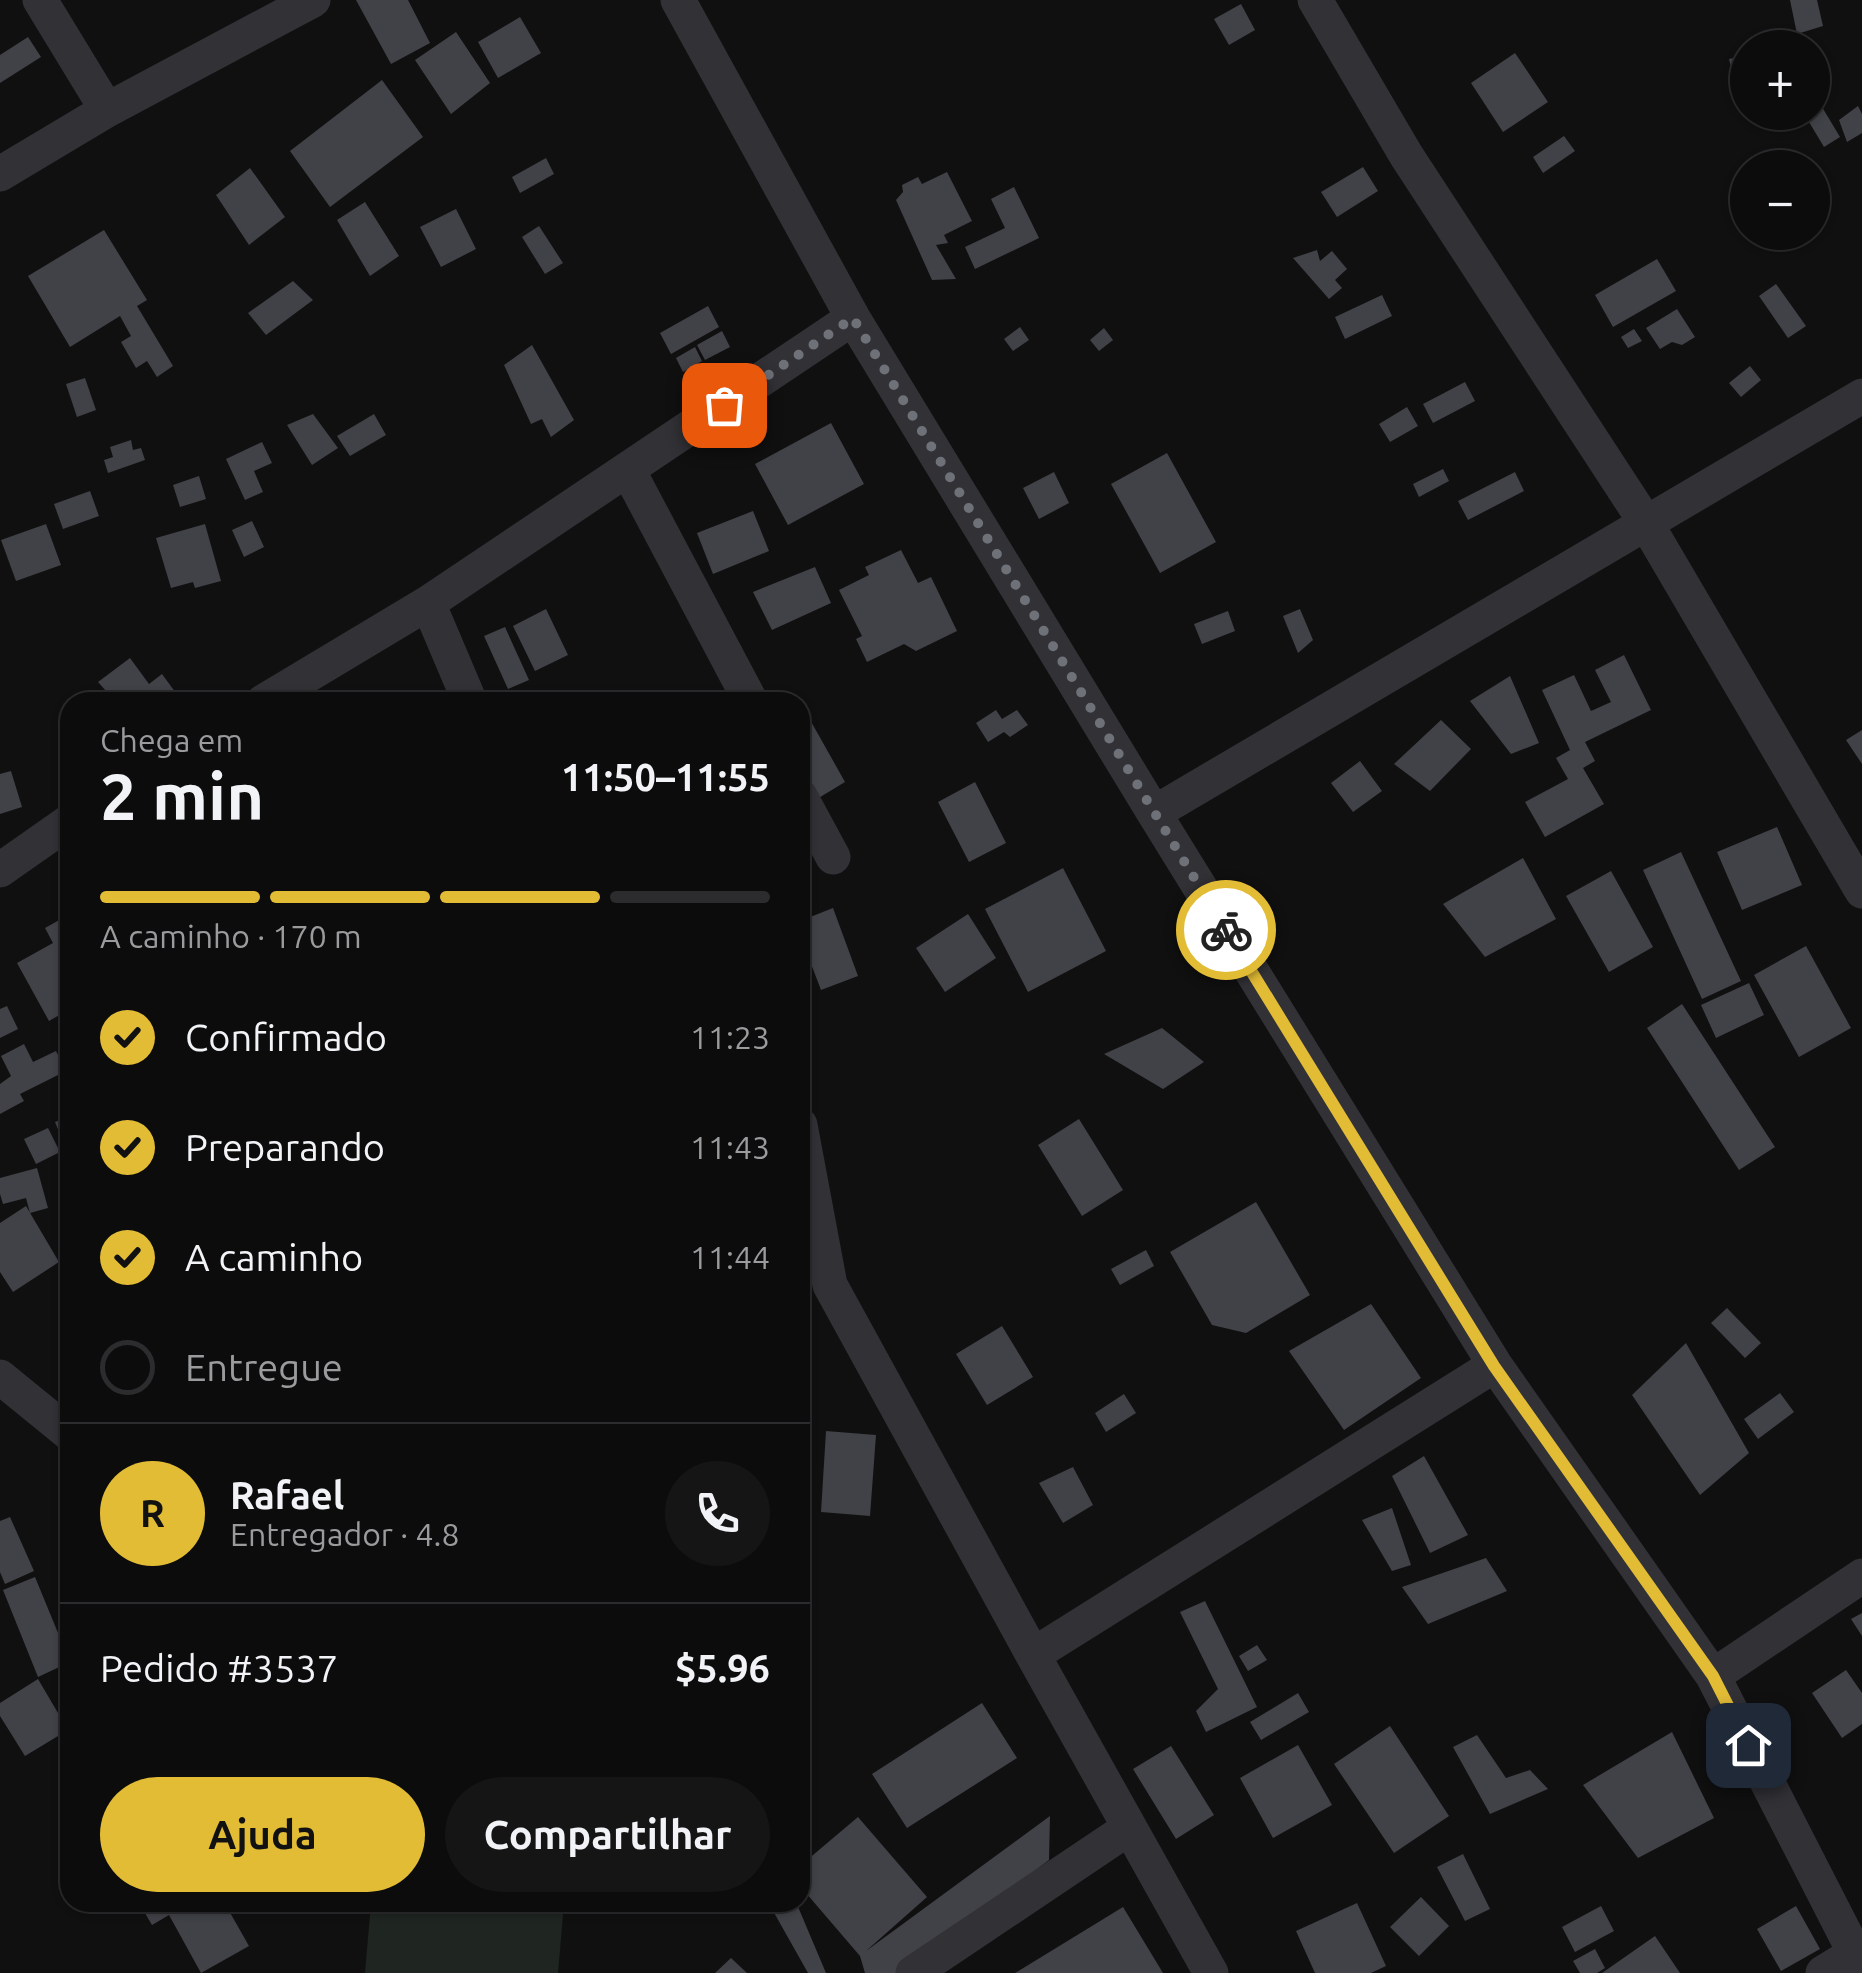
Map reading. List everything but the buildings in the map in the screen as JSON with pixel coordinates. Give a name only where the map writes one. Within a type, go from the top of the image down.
[{"type":"street","points":[[40,0],[108,110]]},
{"type":"street","points":[[0,174],[108,110],[313,0]]},
{"type":"street","points":[[678,0],[853,318],[1494,1366],[1713,1676],[1858,1960],[1823,1973]]},
{"type":"street","points":[[1315,0],[1406,155],[1646,523],[1862,891]]},
{"type":"street","points":[[280,692],[428,603],[853,318]]},
{"type":"street","points":[[1154,814],[1862,396]]},
{"type":"street","points":[[628,470],[746,692]]},
{"type":"street","points":[[428,603],[466,692]]},
{"type":"street","points":[[810,815],[832,857]]},
{"type":"street","points":[[0,870],[60,829]]},
{"type":"street","points":[[810,1179],[830,1286],[1211,1973]]},
{"type":"street","points":[[1033,1655],[1494,1366]]},
{"type":"street","points":[[0,1378],[60,1426]]},
{"type":"street","points":[[1713,1676],[1862,1576]]},
{"type":"street","points":[[913,1973],[1130,1828]]},
{"type":"shaded area","points":[[370,1912],[563,1912],[558,1973],[365,1973]]},
{"type":"way so far","points":[[724,405],[853,318],[1226,930]]},
{"type":"route","points":[[1226,930],[1494,1366],[1713,1676],[1748,1745]]}]
